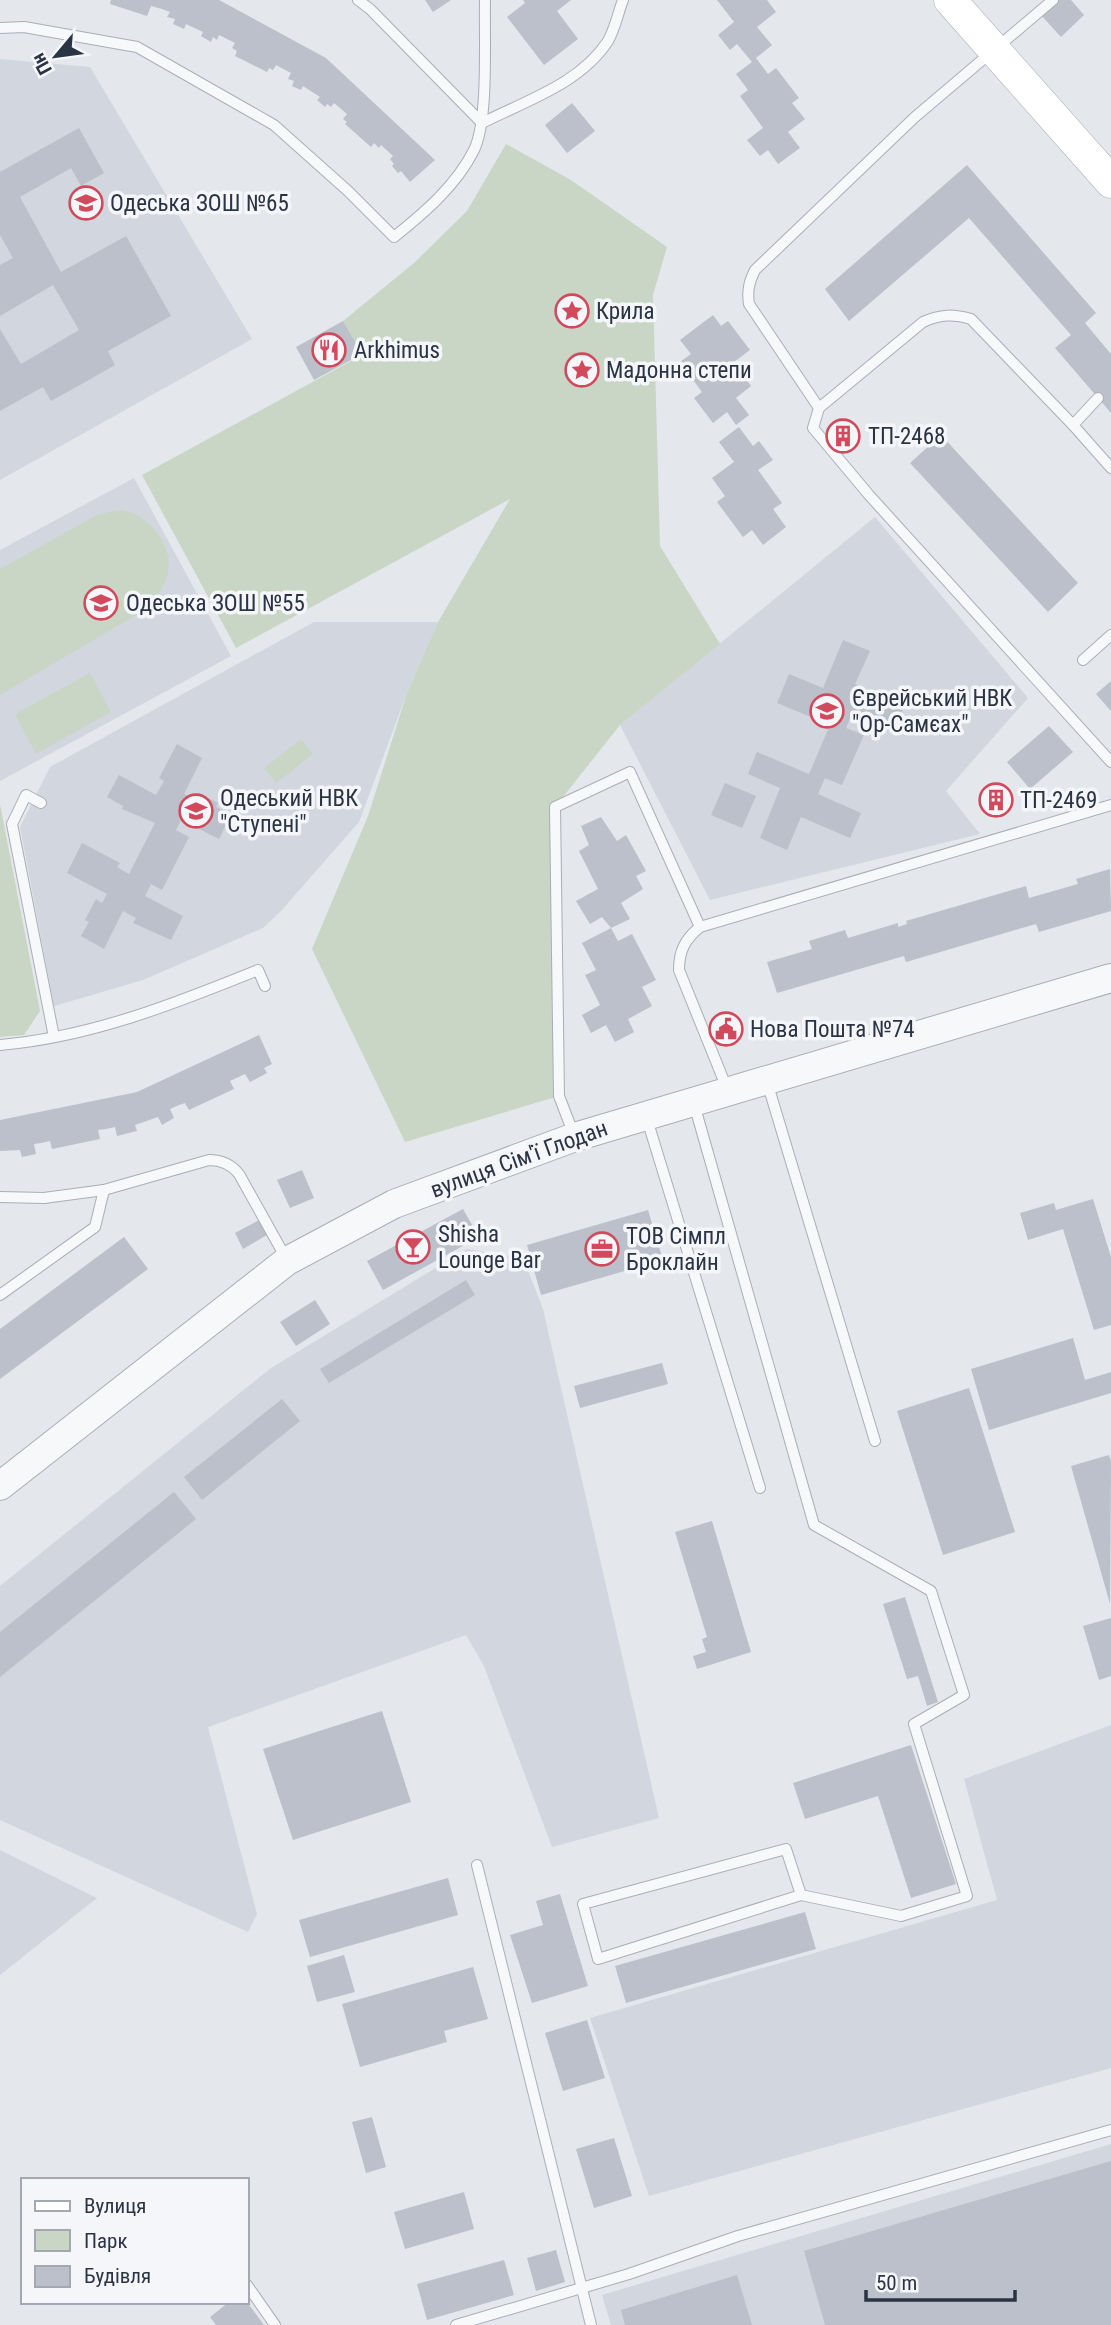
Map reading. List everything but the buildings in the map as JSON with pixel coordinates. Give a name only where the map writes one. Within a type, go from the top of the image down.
[{"type":"main road","points":[[950,0],[1111,182]]},
{"type":"street","name":"вулиця Сім'ї Глодан","points":[[0,1486],[287,1261],[394,1204],[575,1137],[1111,978]]},
{"type":"lane","points":[[358,0],[482,123]]},
{"type":"lane","points":[[0,28],[24,27],[137,47],[274,125],[348,191],[394,237],[429,210],[474,149],[482,123],[485,0]]},
{"type":"lane","points":[[482,123],[565,82],[584,67],[610,38],[623,0]]},
{"type":"lane","points":[[818,408],[754,315],[747,293],[755,270],[906,126],[1053,0]]},
{"type":"lane","points":[[1111,468],[971,319],[955,314],[938,315],[923,322],[818,408],[813,428],[869,495],[1111,762]]},
{"type":"lane","points":[[1073,425],[1098,398]]},
{"type":"lane","points":[[1083,660],[1111,635]]},
{"type":"lane","points":[[575,1137],[559,1096],[555,807],[630,772],[701,927]]},
{"type":"lane","points":[[41,803],[26,796],[12,824],[54,1037]]},
{"type":"lane","points":[[728,1091],[679,970],[679,957],[684,944],[701,927],[1111,805]]},
{"type":"lane","points":[[0,1045],[114,1024],[167,1007],[258,970],[265,986]]},
{"type":"lane","points":[[766,1079],[875,1441]]},
{"type":"lane","points":[[693,1101],[814,1525],[931,1591],[964,1695],[914,1724],[967,1896],[901,1916],[802,1895],[598,1959],[583,1904],[786,1849],[802,1895]]},
{"type":"lane","points":[[646,1116],[760,1488]]},
{"type":"lane","points":[[0,1197],[44,1198],[104,1190],[209,1160],[226,1163],[239,1174],[287,1261]]},
{"type":"lane","points":[[0,1295],[95,1227],[104,1190]]},
{"type":"lane","points":[[477,1865],[591,2325]]},
{"type":"lane","points":[[456,2325],[629,2274],[738,2236],[1111,2130]]},
{"type":"lane","points":[[248,2286],[275,2325]]},
{"type":"shaded area","name":"Одеська ЗОШ №65","points":[[0,59],[90,67],[252,339],[0,480]]},
{"type":"shaded area","name":"Одеська ЗОШ №55","points":[[134,478],[231,656],[0,781],[0,550]]},
{"type":"shaded area","name":"Єврейський НВК \"Ор-Самєах\"","points":[[875,517],[1028,698],[946,791],[980,834],[710,900],[620,725]]},
{"type":"shaded area","name":"Одеський НВК \"Ступені\"","points":[[314,622],[438,622],[407,693],[359,822],[263,928],[143,980],[54,1006],[20,827],[50,767]]},
{"type":"shaded area","points":[[467,1249],[523,1258],[543,1309],[659,1818],[552,1847],[484,1666],[466,1635],[208,1727],[257,1914],[248,1932],[0,1820],[0,1586],[271,1368]]},
{"type":"shaded area","points":[[1111,1725],[1111,2068],[649,2196],[590,2018],[997,1900],[964,1779]]},
{"type":"shaded area","points":[[0,1850],[97,1898],[0,1975]]},
{"type":"shaded area","points":[[1111,2144],[1111,2325],[611,2325],[602,2295]]},
{"type":"green space","points":[[506,144],[571,180],[667,247],[653,295],[660,546],[720,644],[620,725],[555,807],[559,1096],[405,1142],[312,949],[368,816],[407,693],[438,622],[510,499],[236,648],[142,475],[362,355],[343,321],[414,263],[467,211]]},
{"type":"green space","points":[[117,510],[141,517],[155,530],[165,546],[168,572],[156,599],[150,607],[0,695],[0,569],[97,515]]},
{"type":"green space","points":[[90,673],[111,712],[36,754],[15,714]]},
{"type":"green space","points":[[301,739],[313,754],[276,783],[264,768]]},
{"type":"green space","points":[[0,804],[40,1011],[24,1035],[0,1037]]},
{"type":"place","name":"Одеська ЗОШ №65","points":[[86,203]]},
{"type":"place","name":"Крила","points":[[572,311]]},
{"type":"place","name":"Arkhimus","points":[[329,350]]},
{"type":"place","name":"Мадонна степи","points":[[582,370]]},
{"type":"place","name":"ТП-2468","points":[[843,436]]},
{"type":"place","name":"Одеська ЗОШ №55","points":[[101,603]]},
{"type":"place","name":"Єврейський НВК \"Ор-Самєах\"","points":[[827,711]]},
{"type":"place","name":"ТП-2469","points":[[996,800]]},
{"type":"place","name":"Одеський НВК \"Ступені\"","points":[[196,811]]},
{"type":"place","name":"Нова Пошта №74","points":[[726,1029]]},
{"type":"place","name":"Shisha Lounge Bar","points":[[413,1247]]},
{"type":"place","name":"ТОВ Сімпл Броклайн","points":[[602,1249]]}]
